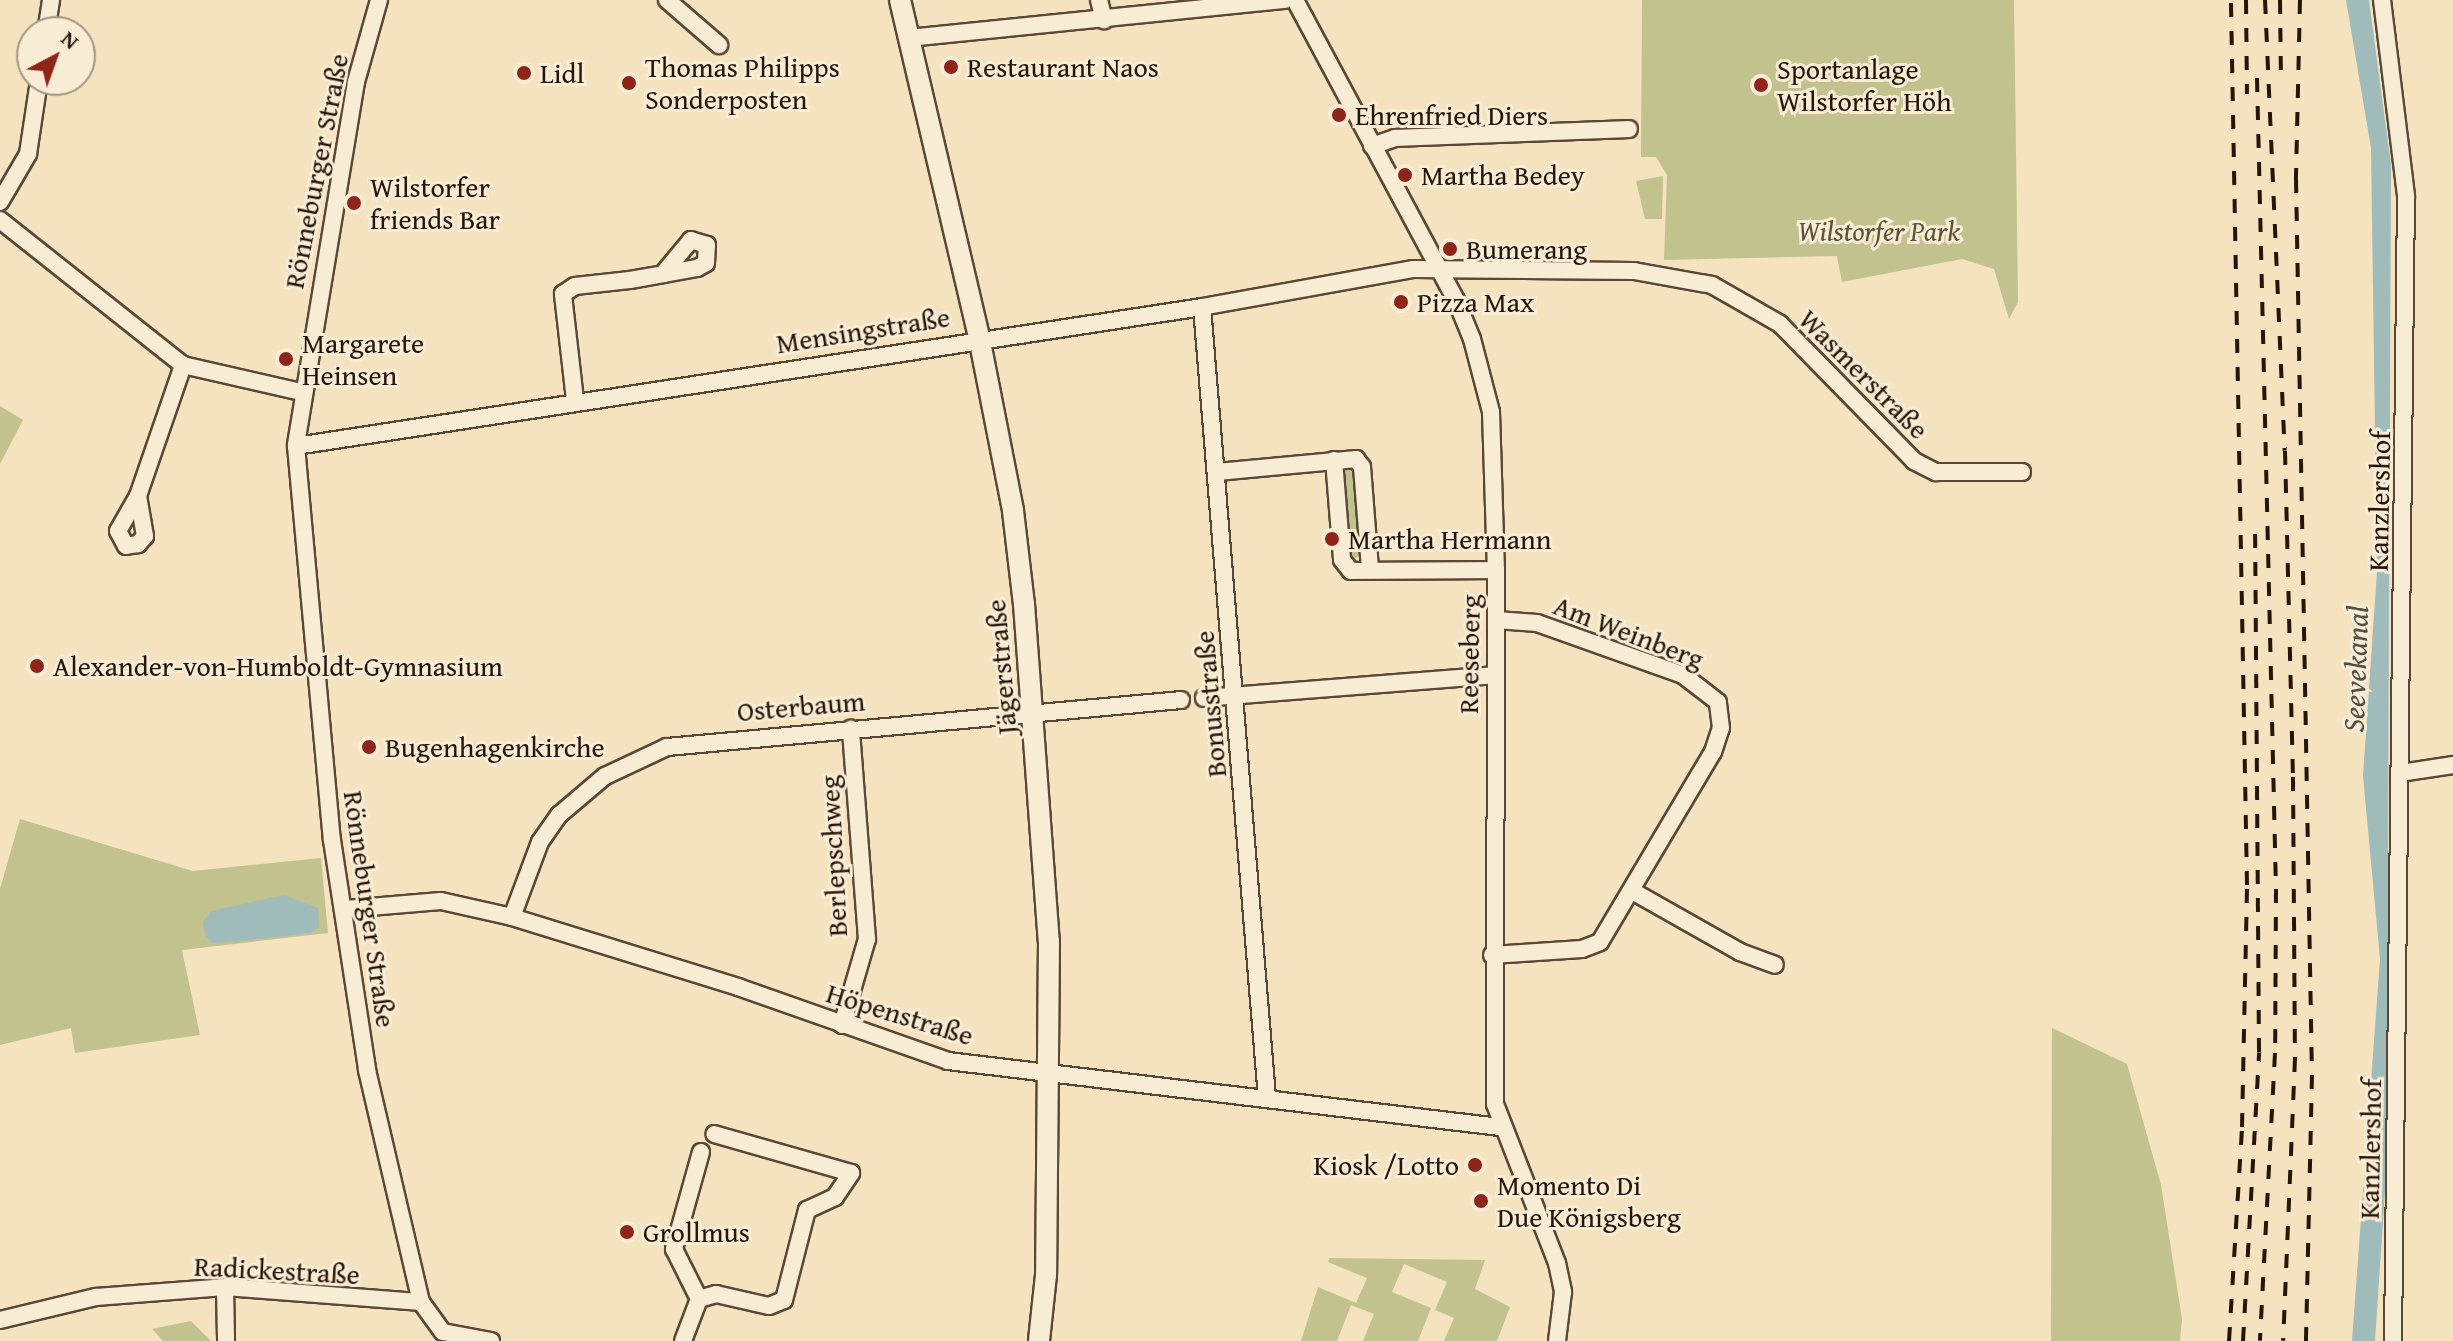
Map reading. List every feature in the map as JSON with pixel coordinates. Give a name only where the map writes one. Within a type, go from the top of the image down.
[{"type":"street","name":"Rönneburger Straße","points":[[379,0],[356,82],[301,392],[296,446],[317,711],[367,1070],[421,1302]]},
{"type":"street","points":[[667,0],[719,45]]},
{"type":"street","name":"Jägerstraße","points":[[900,0],[979,337],[1013,511],[1035,712],[1049,941],[1046,1275],[1039,1341]]},
{"type":"street","points":[[1099,0],[1104,20]]},
{"type":"street","points":[[909,38],[1285,0]]},
{"type":"street","name":"Reeseberg","points":[[1295,0],[1439,270],[1472,339],[1491,412],[1496,570],[1492,955],[1500,1127],[1557,1263],[1563,1292],[1557,1341]]},
{"type":"street","name":"Kanzlershof","points":[[2382,0],[2406,196],[2393,1341]]},
{"type":"street","points":[[0,202],[28,154],[37,96]]},
{"type":"street","points":[[1372,146],[1395,138],[1629,129]]},
{"type":"street","points":[[0,220],[183,365],[301,392]]},
{"type":"street","name":"Mensingstraße","points":[[296,446],[979,337],[1202,307],[1414,269],[1439,270]]},
{"type":"street","name":"Wasmerstraße","points":[[1439,270],[1634,271],[1712,285],[1780,324],[1807,348],[1914,461],[1936,472],[2022,472]]},
{"type":"street","points":[[575,400],[563,294],[575,286],[663,274]]},
{"type":"street","name":"Bonusstraße","points":[[1202,307],[1267,1098]]},
{"type":"street","points":[[138,496],[183,365]]},
{"type":"street","points":[[1217,472],[1356,459],[1362,467],[1370,569]]},
{"type":"street","points":[[1334,460],[1342,560],[1351,571],[1496,570]]},
{"type":"street","name":"Am Weinberg","points":[[1492,955],[1593,946],[1634,892],[1719,741],[1718,702],[1683,675],[1615,648],[1537,623],[1496,620]]},
{"type":"street","points":[[1204,698],[1495,675]]},
{"type":"street","name":"Osterbaum","points":[[512,917],[546,832],[612,771],[688,742],[1181,700]]},
{"type":"street","name":"Berlepschweg","points":[[842,1025],[867,939],[851,729]]},
{"type":"street","points":[[2401,773],[2453,765]]},
{"type":"street","points":[[1634,892],[1740,952],[1775,965]]},
{"type":"street","name":"Höpenstraße","points":[[346,909],[441,901],[512,917],[948,1061],[1500,1127]]},
{"type":"street","points":[[699,1299],[716,1294],[769,1306],[784,1300],[807,1210],[835,1197],[851,1173],[714,1134]]},
{"type":"street","points":[[683,1341],[699,1299],[674,1249],[701,1152]]},
{"type":"street","points":[[225,1287],[226,1341]]},
{"type":"street","name":"Radickestraße","points":[[0,1320],[96,1297],[225,1287],[421,1302]]},
{"type":"street","points":[[421,1302],[442,1336],[491,1341]]},
{"type":"green space","name":"Wilstorfer Park","points":[[1642,0],[2014,0],[2018,302],[2009,319],[1994,269],[1962,259],[1842,282],[1837,256],[1664,260],[1667,175],[1656,157],[1641,157]]},
{"type":"green space","points":[[1663,176],[1662,219],[1645,219],[1636,181]]},
{"type":"green space","points":[[0,406],[23,420],[0,464]]},
{"type":"green space","points":[[1358,466],[1364,557],[1344,558],[1338,467]]},
{"type":"green space","points":[[20,819],[193,871],[321,858],[328,933],[182,950],[200,1035],[75,1053],[71,1028],[0,1045],[0,889]]},
{"type":"green space","points":[[2052,1028],[2127,1064],[2161,1185],[2182,1319],[2180,1341],[2051,1341]]},
{"type":"green space","points":[[1330,1258],[1485,1260],[1475,1289],[1510,1307],[1497,1341],[1444,1341],[1454,1318],[1435,1310],[1447,1282],[1404,1264],[1392,1292],[1431,1308],[1418,1341],[1363,1341],[1374,1314],[1351,1305],[1337,1341],[1301,1341],[1318,1287],[1356,1303],[1367,1278],[1328,1262]]},
{"type":"green space","points":[[191,1321],[211,1341],[163,1341],[152,1329]]},
{"type":"water","points":[[2346,0],[2369,0],[2391,165],[2388,862],[2395,1041],[2375,1341],[2352,1341],[2380,959],[2363,776],[2377,572],[2371,148]]},
{"type":"water","points":[[284,895],[318,908],[319,927],[310,933],[230,942],[213,943],[206,937],[203,922],[211,911]]},
{"type":"railway","points":[[2229,1341],[2242,1127],[2247,885],[2231,0]]},
{"type":"railway","points":[[2246,0],[2247,94]]},
{"type":"railway","points":[[2265,0],[2285,451],[2293,777],[2295,1058],[2283,1341]]},
{"type":"railway","points":[[2280,0],[2281,83]]},
{"type":"railway","points":[[2300,0],[2296,179],[2312,1075],[2306,1341]]},
{"type":"railway","points":[[2257,78],[2276,889],[2275,1053],[2260,1341]]},
{"type":"railway","points":[[2243,1341],[2259,1052],[2255,522]]},
{"type":"place","name":"Restaurant Naos","points":[[951,67]]},
{"type":"place","name":"Lidl","points":[[524,73]]},
{"type":"place","name":"Thomas Philipps Sonderposten","points":[[629,83]]},
{"type":"place","name":"Sportanlage Wilstorfer Höh","points":[[1761,85]]},
{"type":"place","name":"Ehrenfried Diers","points":[[1339,115]]},
{"type":"place","name":"Martha Bedey","points":[[1405,175]]},
{"type":"place","name":"Wilstorfer friends Bar","points":[[354,203]]},
{"type":"place","name":"Bumerang","points":[[1450,249]]},
{"type":"place","name":"Pizza Max","points":[[1401,302]]},
{"type":"place","name":"Margarete Heinsen","points":[[286,359]]},
{"type":"place","name":"Martha Hermann","points":[[1332,539]]},
{"type":"place","name":"Alexander-von-Humboldt-Gymnasium","points":[[37,666]]},
{"type":"place","name":"Bugenhagenkirche","points":[[369,747]]},
{"type":"place","name":"Kiosk /Lotto","points":[[1475,1165]]},
{"type":"place","name":"Momento Di Due Königsberg","points":[[1481,1201]]},
{"type":"place","name":"Grollmus","points":[[627,1232]]},
{"type":"water label","name":"Seevekanal","points":[[2355,669]]}]
